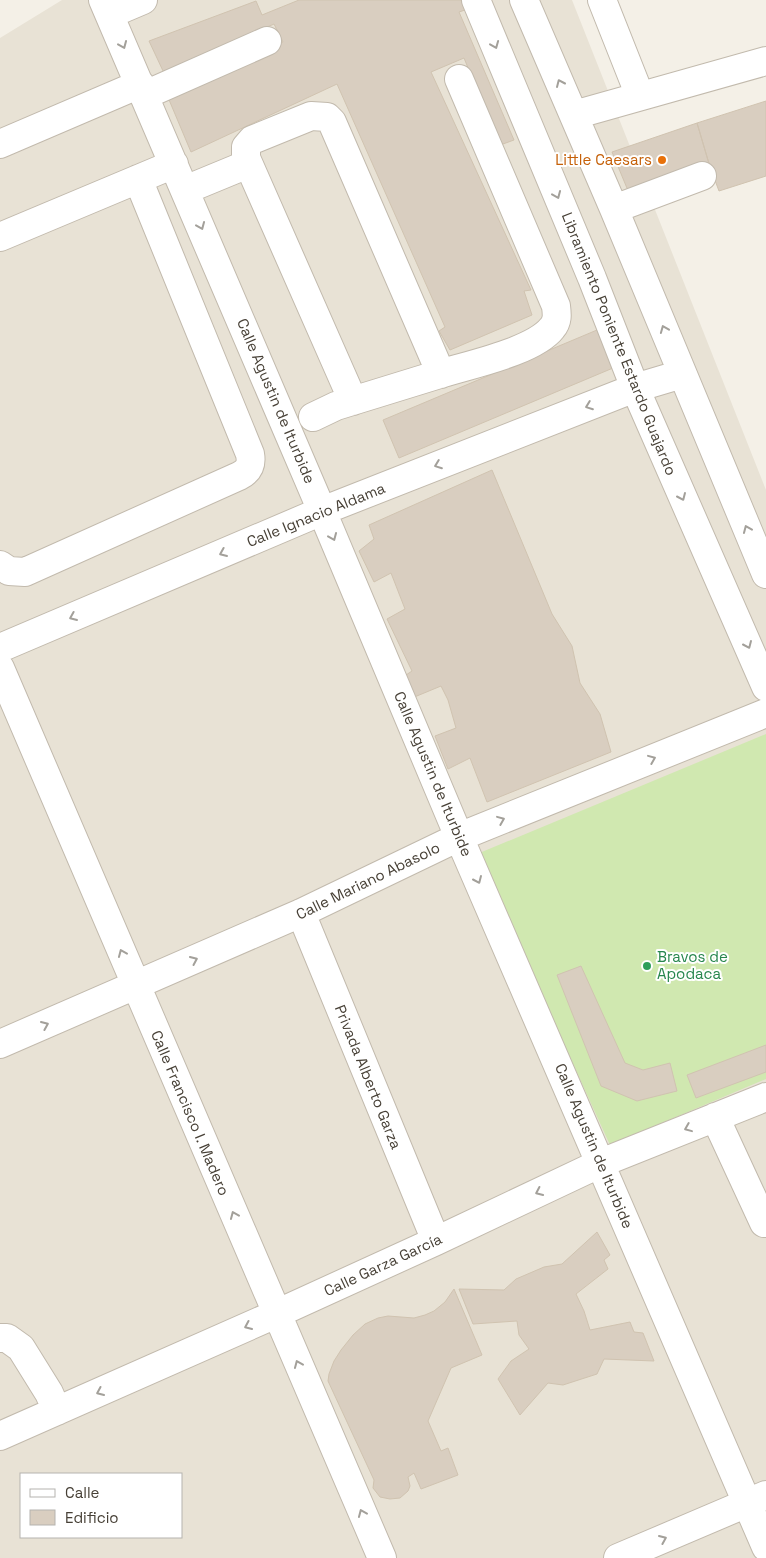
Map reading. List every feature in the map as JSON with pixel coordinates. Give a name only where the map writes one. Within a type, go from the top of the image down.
[{"type":"street","points":[[107,7],[143,0]]},
{"type":"street","name":"Libramiento Poniente Estardo Guajardo","points":[[476,0],[592,278],[635,388],[766,687]]},
{"type":"street","points":[[524,0],[614,209],[766,574]]},
{"type":"street","points":[[602,0],[640,96]]},
{"type":"street","name":"Calle Agustin de Iturbide","points":[[107,7],[459,837],[601,1163],[757,1498],[766,1547]]},
{"type":"street","points":[[0,144],[267,40]]},
{"type":"street","points":[[574,115],[766,60]]},
{"type":"street","points":[[313,416],[353,401],[494,357],[536,340],[552,328],[557,315],[556,306],[459,79]]},
{"type":"street","points":[[353,401],[248,164],[245,152],[246,147],[252,140],[311,116],[327,117],[332,122],[441,374]]},
{"type":"street","points":[[0,237],[174,164]]},
{"type":"street","points":[[185,190],[248,164]]},
{"type":"street","points":[[614,209],[702,176]]},
{"type":"street","points":[[0,565],[9,571],[25,572],[239,476],[249,469],[251,462],[250,454],[138,180]]},
{"type":"street","name":"Calle Ignacio Aldama","points":[[0,648],[322,511],[635,388],[682,374]]},
{"type":"street","name":"Calle Francisco I. Madero","points":[[0,668],[382,1558]]},
{"type":"street","name":"Calle Mariano Abasolo","points":[[0,1044],[301,913],[459,837],[766,713]]},
{"type":"street","name":"Privada Alberto Garza","points":[[301,913],[436,1241]]},
{"type":"street","name":"Calle Garza García","points":[[0,1436],[276,1314],[601,1163],[766,1097]]},
{"type":"street","points":[[715,1118],[764,1223]]},
{"type":"street","points":[[0,1338],[7,1338],[21,1348],[49,1393],[57,1410]]},
{"type":"street","points":[[618,1558],[757,1498]]},
{"type":"shaded area","points":[[62,0],[572,0],[766,490],[766,1558],[0,1558],[0,38]]},
{"type":"green space","name":"Bravos de Apodaca","points":[[766,734],[766,1079],[610,1145],[477,854]]},
{"type":"building","points":[[299,0],[461,0],[465,10],[459,12],[514,140],[503,144],[496,136],[464,58],[431,72],[531,290],[524,291],[532,315],[450,350],[439,331],[445,327],[337,84],[191,152],[167,95],[283,42],[274,24],[164,73],[149,41],[256,1],[262,15]]},
{"type":"building","points":[[766,101],[766,176],[719,191],[697,123]]},
{"type":"building","name":"Little Caesars","points":[[697,123],[710,167],[629,193],[612,152]]},
{"type":"building","points":[[597,330],[613,368],[399,458],[383,420]]},
{"type":"building","points":[[492,470],[552,614],[572,646],[580,683],[600,714],[611,752],[487,802],[470,758],[448,769],[435,736],[456,728],[448,700],[441,686],[412,698],[403,677],[412,671],[387,619],[405,609],[391,573],[374,582],[359,551],[374,539],[369,525]]},
{"type":"building","points":[[581,966],[625,1063],[643,1070],[670,1063],[677,1091],[637,1101],[601,1086],[557,975]]},
{"type":"building","points":[[766,1045],[766,1072],[696,1098],[687,1075]]},
{"type":"building","points":[[597,1232],[610,1255],[604,1260],[608,1269],[576,1294],[590,1330],[630,1322],[634,1332],[643,1333],[654,1361],[604,1359],[597,1374],[563,1385],[548,1383],[520,1415],[498,1379],[511,1361],[529,1349],[519,1335],[517,1321],[473,1324],[459,1289],[504,1290],[516,1279],[544,1267],[562,1264]]},
{"type":"building","points":[[454,1289],[482,1355],[451,1368],[428,1421],[441,1451],[448,1448],[458,1475],[421,1489],[414,1473],[408,1477],[410,1486],[408,1491],[400,1498],[380,1497],[373,1488],[374,1480],[328,1381],[329,1374],[341,1350],[365,1324],[388,1316],[414,1318],[425,1315],[434,1311],[445,1302]]},
{"type":"place","name":"Little Caesars","points":[[662,160]]},
{"type":"place","name":"Bravos de Apodaca","points":[[647,966]]}]
